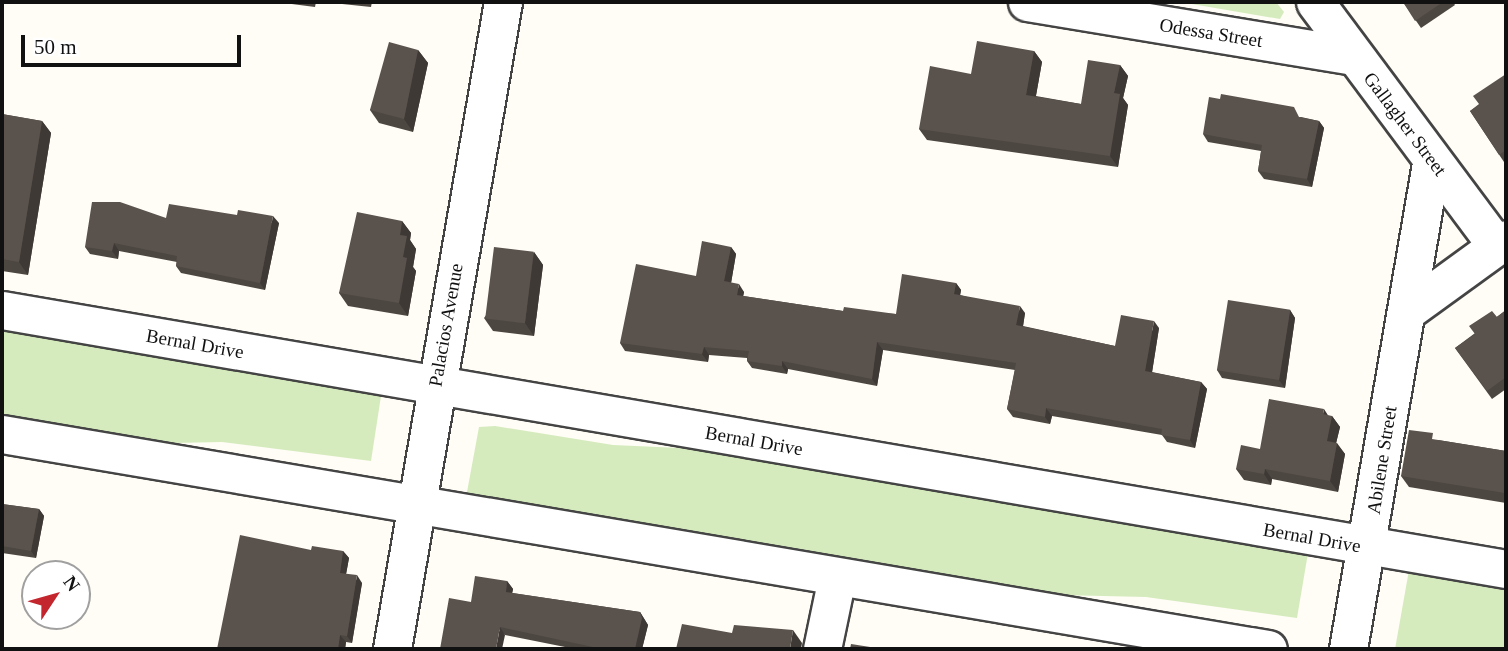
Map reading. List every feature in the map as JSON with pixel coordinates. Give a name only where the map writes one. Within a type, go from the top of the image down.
[{"type":"street","name":"Palacios Avenue","points":[[392,649],[435,385],[503,2]]},
{"type":"street","name":"Odessa Street","points":[[1027,2],[1073,5],[1354,56]]},
{"type":"street","name":"Gallagher Street","points":[[1315,2],[1432,160],[1502,242]]},
{"type":"street","name":"Abilene Street","points":[[1348,649],[1368,548],[1432,160]]},
{"type":"street","points":[[1407,311],[1502,242]]},
{"type":"street","name":"Bernal Drive","points":[[2,310],[1368,548],[1506,569]]},
{"type":"street","points":[[2,434],[1268,649]]},
{"type":"street","points":[[822,649],[836,577]]},
{"type":"green space","points":[[1180,2],[1276,2],[1284,12],[1280,19]]},
{"type":"green space","points":[[2,328],[381,396],[371,461],[222,442],[172,443],[2,415]]},
{"type":"green space","points":[[495,426],[613,445],[702,449],[1308,553],[1297,618],[1146,597],[1060,595],[477,497],[467,492],[479,427]]},
{"type":"green space","points":[[1409,570],[1506,583],[1506,649],[1395,649]]},
{"type":"building","points":[[1403,2],[1443,2],[1415,21]]},
{"type":"building","points":[[977,41],[1034,51],[1026,95],[1081,104],[1088,60],[1120,65],[1114,93],[1120,94],[1110,156],[919,129],[930,66],[971,74]]},
{"type":"building","points":[[389,42],[418,50],[404,119],[370,110]]},
{"type":"building","points":[[1506,74],[1506,150],[1499,155],[1470,111],[1479,104],[1473,96]]},
{"type":"building","points":[[1221,94],[1294,107],[1299,117],[1319,121],[1307,179],[1258,171],[1262,145],[1203,134],[1209,97],[1220,99]]},
{"type":"building","points":[[2,114],[42,121],[19,262],[2,259]]},
{"type":"building","points":[[92,202],[120,202],[166,218],[169,204],[237,215],[238,210],[273,216],[260,283],[176,266],[177,256],[114,243],[112,251],[85,247]]},
{"type":"building","points":[[357,212],[402,221],[400,235],[407,236],[403,257],[407,258],[399,303],[339,293]]},
{"type":"building","points":[[702,241],[731,247],[724,281],[739,284],[737,295],[843,311],[844,307],[896,314],[902,274],[956,283],[954,294],[1020,306],[1016,325],[1115,346],[1121,315],[1154,321],[1145,371],[1201,382],[1190,440],[1161,435],[1162,429],[1046,408],[1045,417],[1007,409],[1016,363],[877,342],[872,379],[782,361],[782,366],[747,361],[749,351],[704,347],[702,354],[620,343],[636,264],[696,276]]},
{"type":"building","points":[[494,247],[534,252],[525,323],[485,318]]},
{"type":"building","points":[[1228,300],[1290,310],[1279,380],[1217,370]]},
{"type":"building","points":[[1506,310],[1506,377],[1487,391],[1455,348],[1475,334],[1469,326],[1492,311],[1497,317]]},
{"type":"building","points":[[1269,399],[1324,409],[1323,414],[1332,416],[1327,441],[1337,443],[1330,481],[1265,469],[1264,474],[1236,469],[1241,445],[1260,449]]},
{"type":"building","points":[[1409,430],[1433,433],[1432,439],[1506,451],[1505,493],[1401,476]]},
{"type":"building","points":[[2,504],[39,509],[31,551],[2,546]]},
{"type":"building","points":[[240,535],[311,550],[312,546],[343,551],[340,573],[357,575],[347,636],[340,635],[338,649],[217,649]]},
{"type":"building","points":[[475,576],[507,581],[506,592],[640,612],[642,618],[635,649],[592,649],[593,647],[500,627],[496,649],[440,649],[449,598],[471,602]]},
{"type":"building","points":[[682,624],[732,633],[734,625],[793,630],[790,649],[676,649]]},
{"type":"building","points":[[851,644],[883,649],[850,649]]}]
